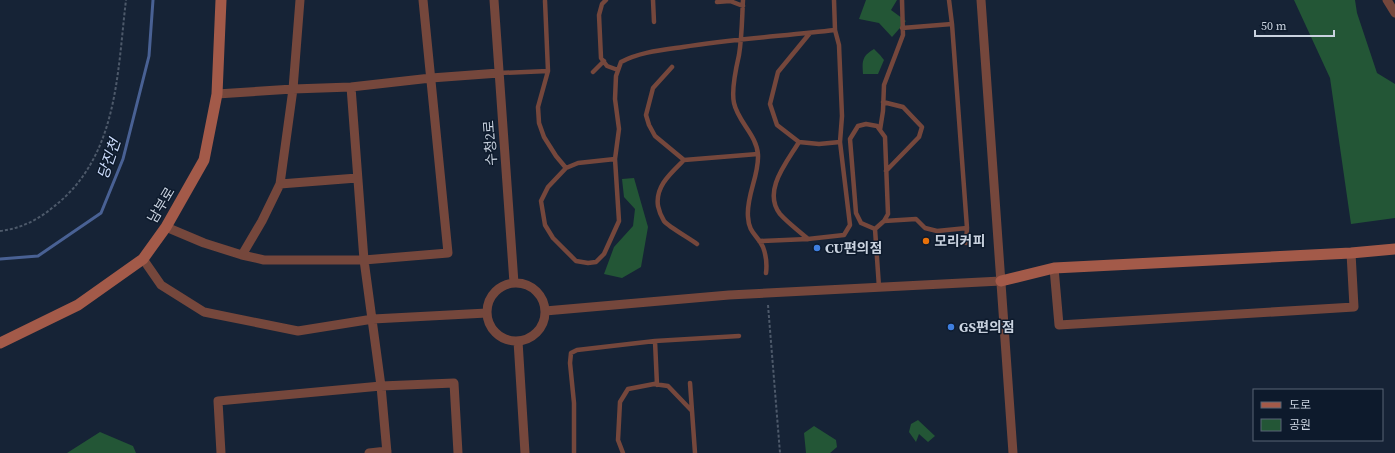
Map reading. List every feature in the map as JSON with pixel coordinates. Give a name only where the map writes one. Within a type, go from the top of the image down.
[{"type":"main road","name":"남부로","points":[[0,343],[78,305],[143,259],[166,227],[204,160],[217,94],[221,0]]},
{"type":"main road","points":[[1001,281],[1054,268],[1351,253],[1395,249]]},
{"type":"street","points":[[242,255],[262,221],[280,184],[293,89],[300,0]]},
{"type":"street","points":[[166,227],[204,243],[264,260],[364,260],[448,253],[423,0]]},
{"type":"street","name":"수청2로","points":[[494,0],[514,283]]},
{"type":"street","points":[[981,0],[1013,453]]},
{"type":"street","points":[[1387,0],[1395,12]]},
{"type":"street","points":[[217,94],[351,87],[431,78],[499,73]]},
{"type":"street","points":[[351,87],[364,260],[373,319],[387,452],[369,453]]},
{"type":"street","points":[[280,184],[357,178]]},
{"type":"street","points":[[1054,268],[1059,325],[1354,307],[1351,253]]},
{"type":"street","points":[[143,259],[161,285],[204,312],[298,331],[373,319],[487,313]]},
{"type":"street","points":[[545,311],[729,295],[1001,281]]},
{"type":"street","points":[[514,283],[523,284],[535,291],[543,302],[545,311],[544,320],[537,331],[526,339],[518,341],[503,338],[497,334],[488,321],[487,313],[488,306],[495,293],[507,285],[514,283]]},
{"type":"street","points":[[518,341],[525,453]]},
{"type":"street","points":[[221,453],[218,401],[381,386],[454,383],[458,453]]},
{"type":"lane","points":[[546,0],[548,71],[538,107],[538,123],[544,137],[556,156],[566,168]]},
{"type":"lane","points":[[606,0],[602,4],[599,15],[601,58],[607,66],[618,70]]},
{"type":"lane","points":[[653,0],[654,22]]},
{"type":"lane","points":[[743,0],[741,39],[735,73],[734,103],[739,116],[758,149],[759,166],[750,197],[748,217],[751,232],[763,247],[767,265],[766,273]]},
{"type":"lane","points":[[759,241],[808,239],[844,235],[850,225],[840,142],[842,116],[839,45],[835,30],[834,0]]},
{"type":"lane","points":[[880,130],[883,111],[884,85],[903,35],[902,0]]},
{"type":"lane","points":[[949,0],[967,228],[966,243]]},
{"type":"lane","points":[[717,2],[730,1],[743,6]]},
{"type":"lane","points":[[902,28],[952,24]]},
{"type":"lane","points":[[614,159],[578,163],[566,168],[548,187],[542,201],[541,208],[545,225],[553,238],[576,261],[588,263],[596,262],[604,254],[619,221],[614,159],[619,129],[615,99],[616,76],[621,62],[630,57],[655,51],[741,39],[835,30]]},
{"type":"lane","points":[[810,33],[778,72],[770,104],[777,125],[799,142],[819,144],[840,142]]},
{"type":"lane","points":[[593,72],[604,61]]},
{"type":"lane","points":[[672,67],[653,88],[646,115],[655,136],[684,160]]},
{"type":"lane","points":[[499,73],[548,71]]},
{"type":"lane","points":[[883,102],[902,107],[922,127],[919,137],[886,170]]},
{"type":"lane","points":[[866,124],[877,126],[885,137],[888,214],[884,221],[875,228],[861,223],[856,213],[850,139],[858,126],[866,124]]},
{"type":"lane","points":[[799,142],[777,179],[774,192],[775,205],[780,214],[808,239]]},
{"type":"lane","points":[[697,244],[664,221],[659,211],[657,200],[659,190],[663,182],[684,160],[758,154]]},
{"type":"lane","points":[[884,221],[916,218],[926,228],[937,231],[967,228]]},
{"type":"lane","points":[[849,220],[859,219]]},
{"type":"lane","points":[[875,228],[879,287]]},
{"type":"lane","points":[[574,453],[574,403],[570,363],[571,353],[577,350],[656,341],[739,336]]},
{"type":"lane","points":[[656,341],[657,385]]},
{"type":"lane","points":[[690,383],[695,453]]},
{"type":"lane","points":[[623,453],[618,440],[620,402],[628,389],[657,385],[668,386],[692,411]]},
{"type":"path","points":[[0,231],[8,230],[39,218],[65,199],[90,167],[103,139],[113,106],[126,0]]},
{"type":"path","points":[[768,305],[780,453]]},
{"type":"green space","points":[[866,0],[897,0],[891,10],[906,21],[892,37],[879,23],[859,19]]},
{"type":"green space","points":[[1294,0],[1355,0],[1357,13],[1377,73],[1395,84],[1395,218],[1351,224],[1330,78]]},
{"type":"green space","points":[[874,49],[884,60],[878,74],[863,74],[864,59],[867,54]]},
{"type":"green space","points":[[634,178],[648,227],[641,267],[622,278],[604,274],[614,247],[633,226],[635,209],[624,197],[622,179]]},
{"type":"green space","points":[[918,420],[935,436],[928,442],[919,434],[916,442],[909,432],[911,424]]},
{"type":"green space","points":[[814,426],[836,440],[837,447],[830,453],[806,453],[804,433]]},
{"type":"green space","points":[[100,432],[133,446],[136,453],[67,453]]},
{"type":"waterway","name":"당진천","points":[[0,259],[38,256],[101,213],[123,159],[149,56],[153,0]]},
{"type":"place","name":"모리커피","points":[[926,241]]},
{"type":"place","name":"CU편의점","points":[[817,248]]},
{"type":"place","name":"GS편의점","points":[[951,327]]}]
